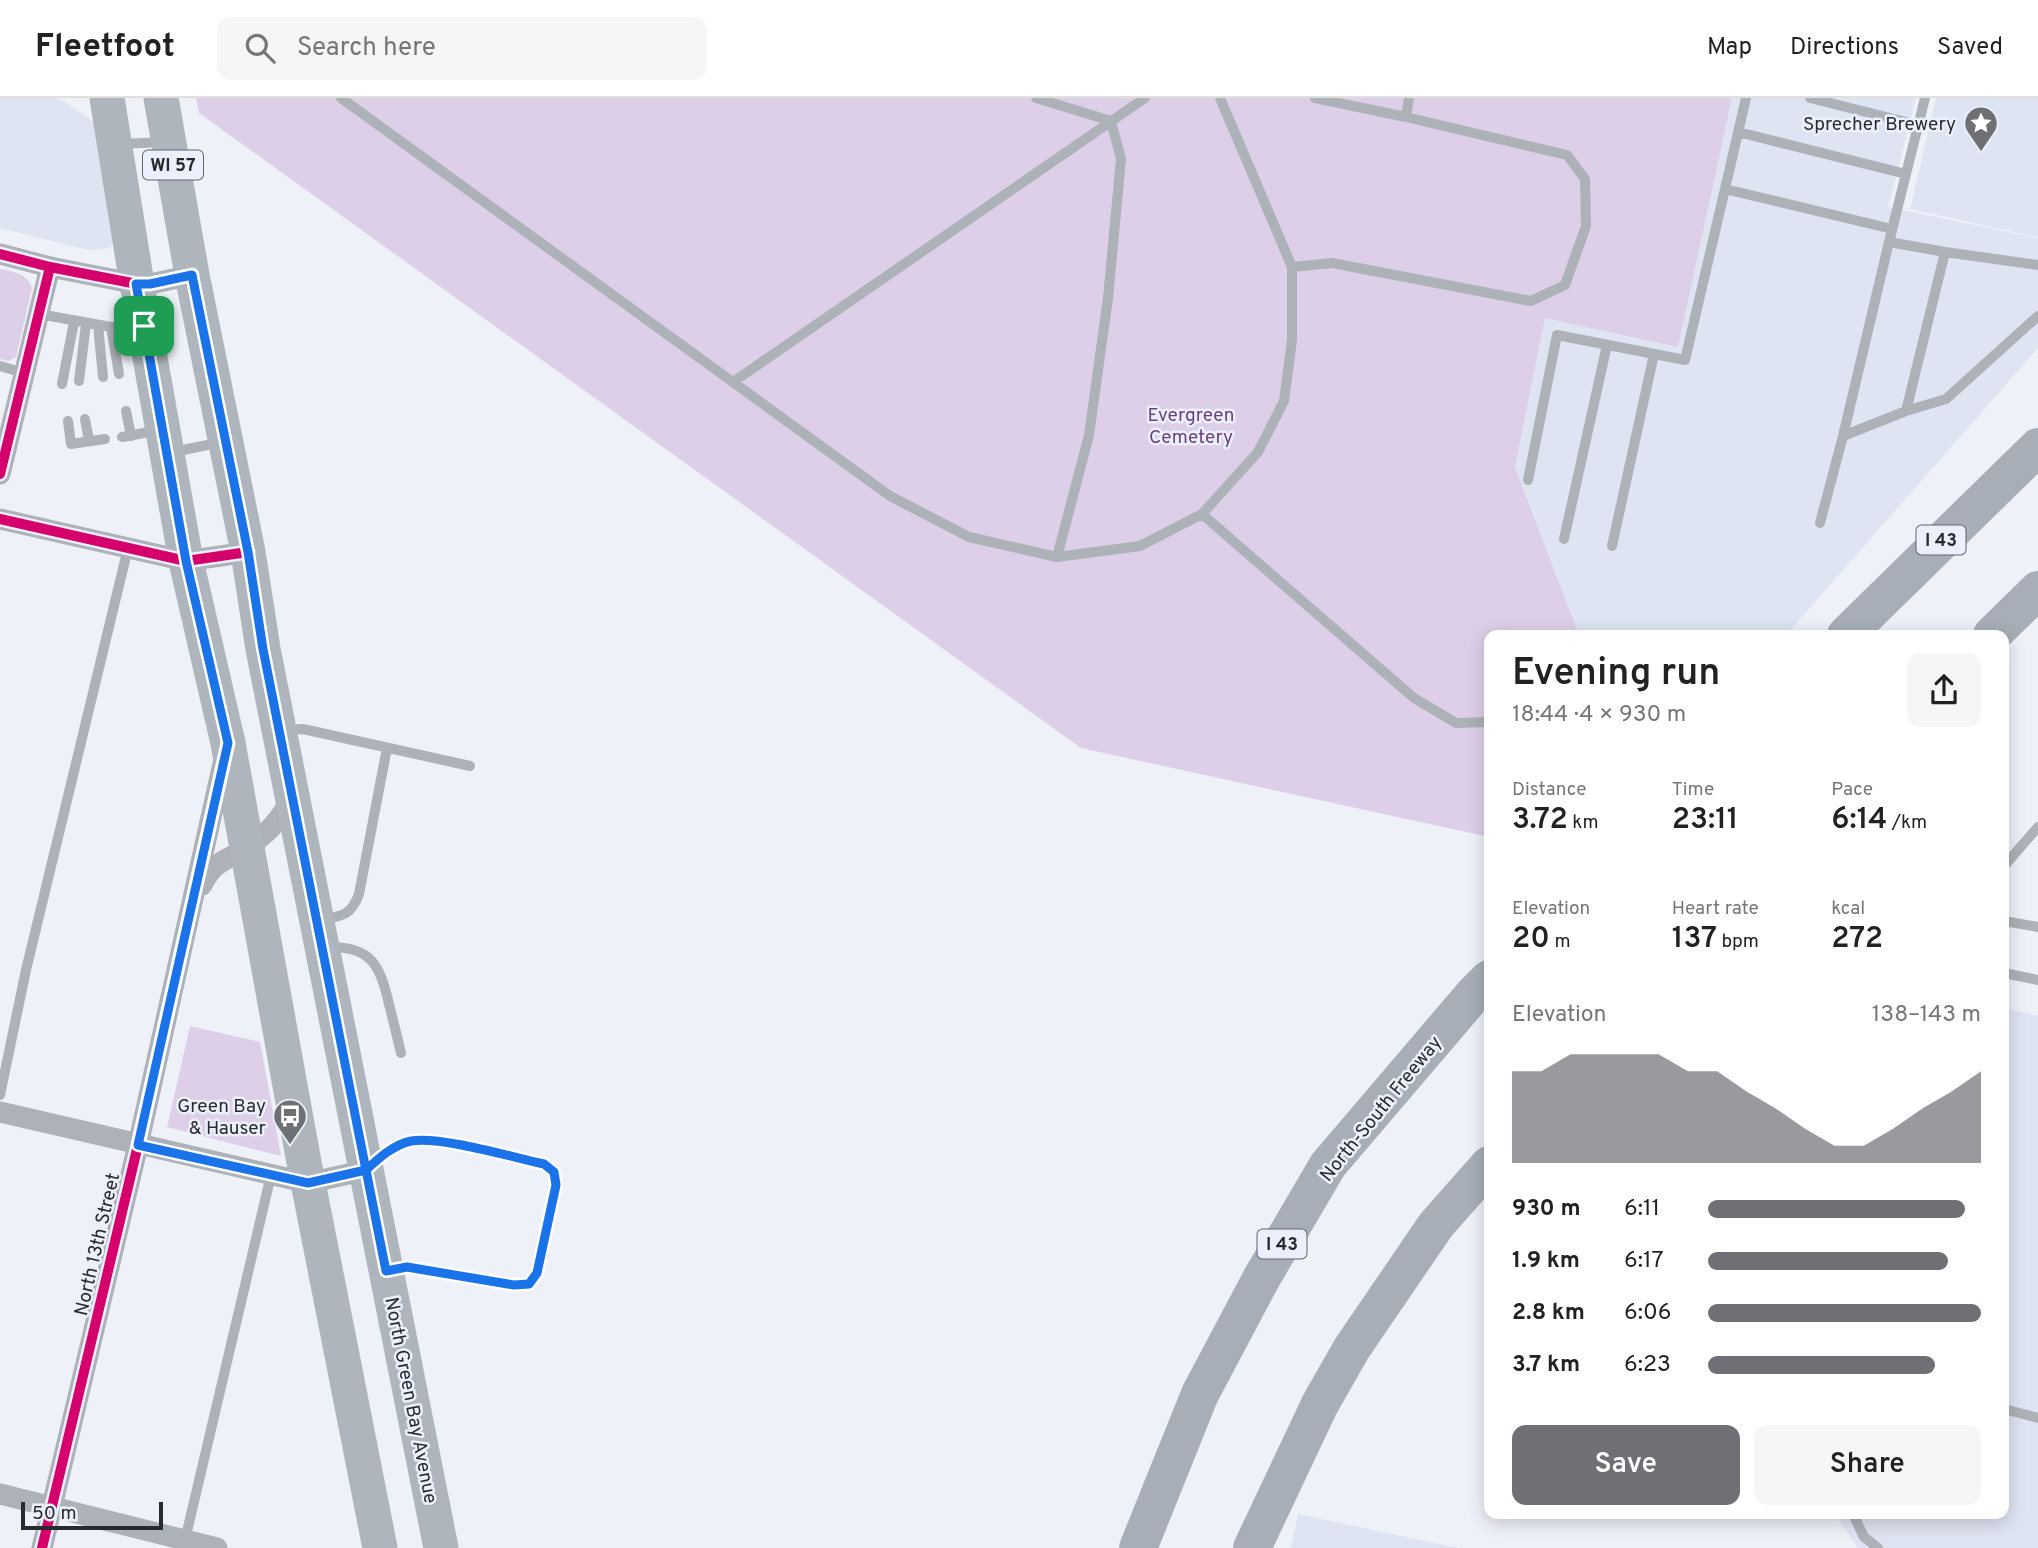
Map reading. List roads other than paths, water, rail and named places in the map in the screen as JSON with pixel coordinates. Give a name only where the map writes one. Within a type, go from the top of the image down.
[{"type":"highway","name":"I 43","points":[[1851,630],[2038,447]]},
{"type":"highway","points":[[1997,630],[2038,590]]},
{"type":"highway","name":"North-South Freeway","points":[[1138,1548],[1200,1394],[1328,1165],[1484,984]]},
{"type":"highway","points":[[1252,1548],[1320,1404],[1352,1348],[1436,1225],[1484,1171]]},
{"type":"highway","points":[[1258,1548],[1270,1506]]},
{"type":"main road","name":"WI 57","points":[[107,98],[136,284],[127,327],[145,439],[186,561],[228,743],[308,1183],[380,1548]]},
{"type":"main road","name":"North Green Bay Avenue","points":[[161,98],[192,275],[248,552],[263,649],[441,1548]]},
{"type":"street","points":[[0,254],[136,284],[150,284],[192,275]]},
{"type":"street","points":[[0,474],[50,267]]},
{"type":"street","points":[[0,519],[186,561],[248,552]]},
{"type":"street","name":"North 13th Street","points":[[42,1548],[138,1145],[228,743]]},
{"type":"street","points":[[192,905],[208,871],[247,848],[277,823],[292,796]]},
{"type":"street","points":[[0,1112],[308,1183],[366,1170]]},
{"type":"street","points":[[0,1494],[217,1548]]},
{"type":"lane","points":[[341,98],[890,496],[969,537],[1057,557],[1140,546],[1202,514],[1258,452],[1284,401],[1292,340],[1292,267],[1220,98]]},
{"type":"lane","points":[[1037,98],[1111,121]]},
{"type":"lane","points":[[733,382],[1145,98]]},
{"type":"lane","points":[[1292,267],[1332,263],[1531,301],[1565,285],[1586,226],[1585,179],[1567,155],[1315,98]]},
{"type":"lane","points":[[1406,117],[1409,98]]},
{"type":"lane","points":[[1528,480],[1557,335],[1685,360],[1746,98]]},
{"type":"lane","points":[[1810,98],[1918,125]]},
{"type":"lane","points":[[1820,523],[1924,98]]},
{"type":"lane","points":[[1057,557],[1089,435],[1108,298],[1121,159],[1111,121]]},
{"type":"lane","points":[[1738,132],[1906,174]]},
{"type":"lane","points":[[115,144],[169,142]]},
{"type":"lane","points":[[1725,189],[1892,229]]},
{"type":"lane","points":[[1889,242],[2038,265]]},
{"type":"lane","points":[[1906,411],[1945,252]]},
{"type":"lane","points":[[38,314],[92,325],[127,327],[119,374]]},
{"type":"lane","points":[[1843,436],[1906,411],[1946,399],[2038,316]]},
{"type":"lane","points":[[62,383],[74,322]]},
{"type":"lane","points":[[92,325],[103,377]]},
{"type":"lane","points":[[79,381],[92,325]]},
{"type":"lane","points":[[1564,539],[1607,345]]},
{"type":"lane","points":[[1612,547],[1654,354]]},
{"type":"lane","points":[[0,366],[24,373]]},
{"type":"lane","points":[[126,411],[145,439],[226,442]]},
{"type":"lane","points":[[85,419],[89,441]]},
{"type":"lane","points":[[68,421],[71,444],[105,439]]},
{"type":"lane","points":[[1202,514],[1414,698],[1455,723],[1484,722]]},
{"type":"lane","points":[[0,1096],[26,970],[128,548]]},
{"type":"lane","points":[[279,731],[303,729],[470,766]]},
{"type":"lane","points":[[387,748],[354,908],[319,934],[368,956],[382,973],[401,1052]]},
{"type":"lane","points":[[2009,860],[2038,827]]},
{"type":"lane","points":[[2009,921],[2038,927]]},
{"type":"lane","points":[[2009,974],[2038,981]]},
{"type":"lane","points":[[366,1170],[385,1153],[410,1141],[437,1141],[544,1164],[554,1172],[556,1185],[537,1273],[529,1284],[514,1285],[407,1267],[386,1271]]},
{"type":"lane","points":[[185,1540],[271,1175]]},
{"type":"lane","points":[[2009,1410],[2038,1418]]},
{"type":"lane","points":[[1855,1519],[1864,1537],[1878,1548]]},
{"type":"place","name":"Sprecher Brewery","points":[[1981,153]]},
{"type":"place","name":"Green Bay & Hauser","points":[[290,1146]]},
{"type":"park label","name":"Evergreen Cemetery","points":[[1191,425]]}]
